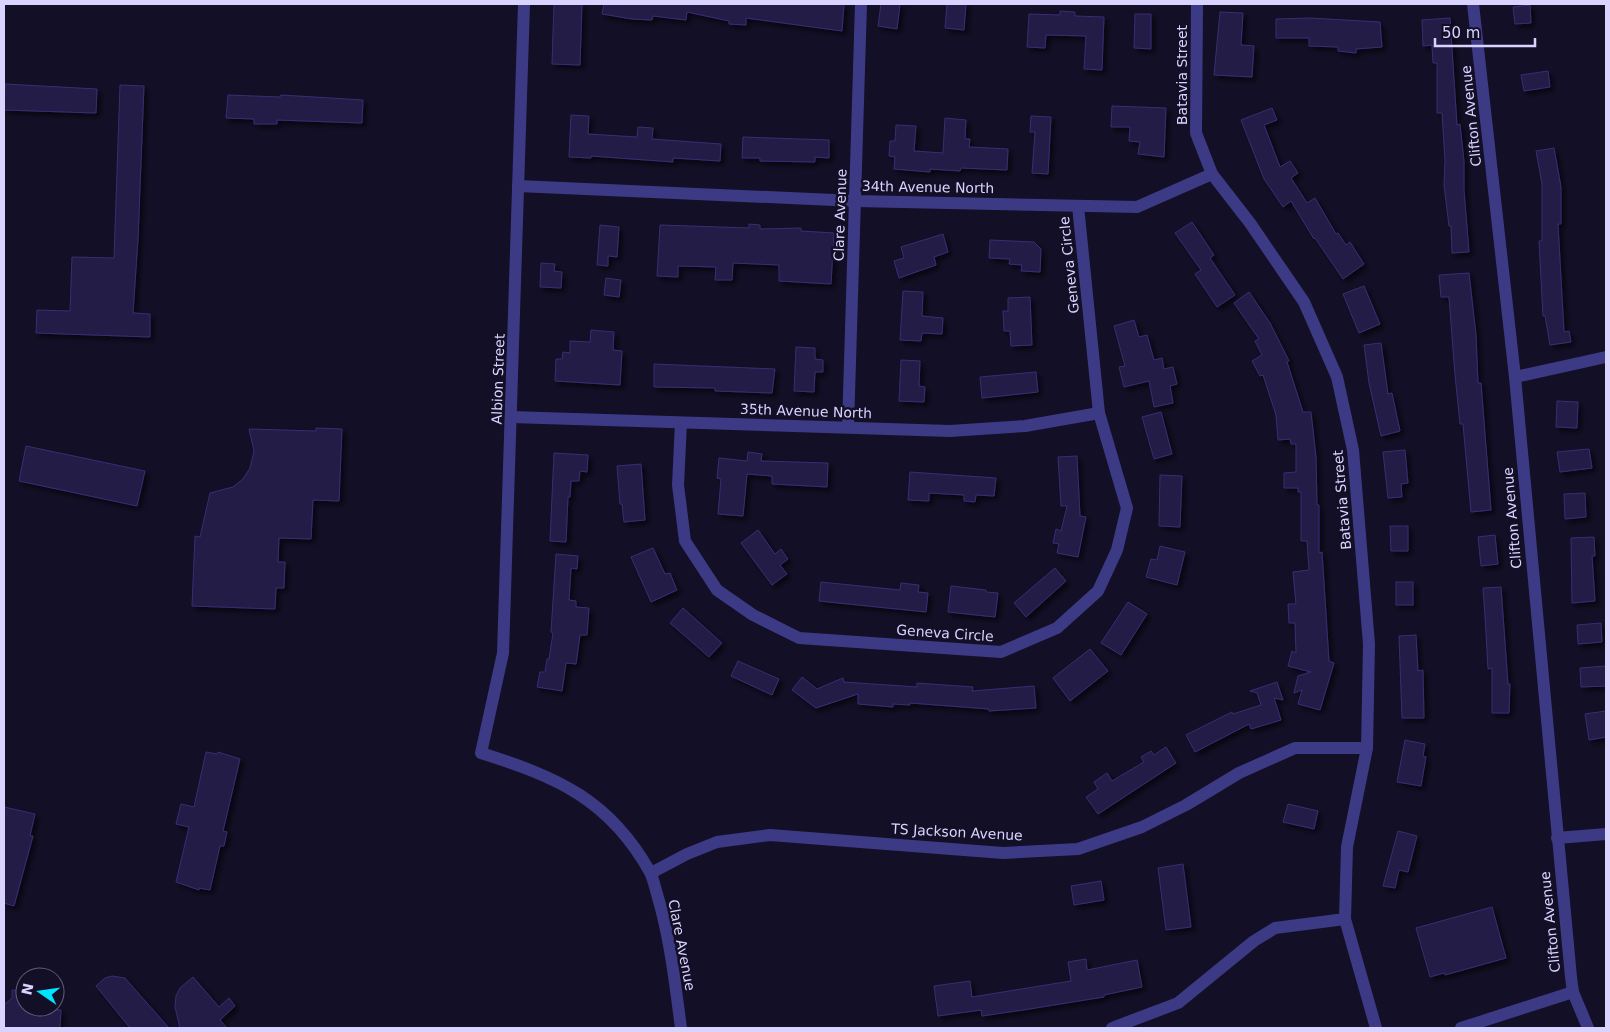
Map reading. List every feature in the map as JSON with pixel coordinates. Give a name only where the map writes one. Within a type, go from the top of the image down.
[{"type":"street","name":"Albion Street","points":[[481,752],[503,653],[524,4]]},
{"type":"street","name":"Clare Avenue","points":[[848,427],[861,4]]},
{"type":"street","name":"Batavia Street","points":[[1197,4],[1196,133],[1212,174],[1250,223],[1304,302],[1337,378],[1353,450],[1369,644],[1367,748],[1347,847],[1345,919],[1376,1028]]},
{"type":"street","name":"Clifton Avenue","points":[[1473,4],[1515,377],[1556,838],[1573,992],[1588,1028]]},
{"type":"street","name":"34th Avenue North","points":[[518,186],[856,201],[1138,207],[1212,174]]},
{"type":"street","name":"Geneva Circle","points":[[681,423],[678,485],[685,541],[717,590],[753,615],[799,638],[1002,652],[1057,628],[1098,590],[1118,550],[1127,508],[1100,412],[1078,206]]},
{"type":"street","points":[[1515,377],[1606,357]]},
{"type":"street","name":"35th Avenue North","points":[[512,416],[950,431],[1025,426],[1100,412]]},
{"type":"street","name":"TS Jackson Avenue","points":[[650,873],[686,854],[717,842],[770,835],[1003,853],[1078,849],[1142,827],[1186,805],[1239,773],[1295,748],[1367,748]]},
{"type":"street","name":"Clare Avenue","points":[[481,752],[538,772],[587,799],[610,819],[650,873],[667,932],[681,1028]]},
{"type":"street","points":[[1556,838],[1606,834]]},
{"type":"street","points":[[1112,1028],[1178,1003],[1254,941],[1275,928],[1345,919]]},
{"type":"street","points":[[1461,1028],[1573,992]]},
{"type":"building","points":[[554,4],[582,4],[580,65],[552,64]]},
{"type":"building","points":[[604,4],[844,4],[842,31],[746,18],[746,25],[729,24],[729,21],[687,12],[686,20],[653,16],[652,20],[632,19],[602,14]]},
{"type":"building","points":[[881,4],[900,4],[897,29],[878,26]]},
{"type":"building","points":[[947,4],[966,4],[964,30],[945,28]]},
{"type":"building","points":[[1530,5],[1531,23],[1515,24],[1513,7]]},
{"type":"building","points":[[1060,11],[1075,12],[1075,16],[1104,17],[1102,70],[1084,69],[1086,36],[1046,35],[1045,48],[1027,47],[1029,14],[1060,15]]},
{"type":"building","points":[[1220,12],[1243,13],[1241,45],[1254,46],[1252,77],[1214,75]]},
{"type":"building","points":[[1135,14],[1151,14],[1151,49],[1134,48]]},
{"type":"building","points":[[1310,18],[1380,22],[1382,47],[1356,49],[1356,53],[1338,51],[1338,47],[1309,46],[1309,38],[1276,38],[1276,19]]},
{"type":"building","points":[[1450,18],[1457,125],[1460,124],[1464,161],[1464,190],[1469,252],[1452,253],[1451,226],[1449,226],[1444,185],[1445,161],[1442,113],[1437,113],[1437,63],[1433,63],[1432,45],[1423,46],[1422,20]]},
{"type":"building","points":[[1548,71],[1550,87],[1524,91],[1521,75]]},
{"type":"building","points":[[5,84],[97,89],[96,113],[4,110]]},
{"type":"building","points":[[120,85],[144,86],[133,313],[150,314],[150,337],[36,333],[37,310],[70,311],[72,257],[114,258]]},
{"type":"building","points":[[228,95],[280,97],[281,95],[363,100],[362,123],[277,120],[277,124],[254,124],[254,119],[226,118]]},
{"type":"building","points":[[1112,106],[1166,108],[1164,157],[1138,154],[1140,142],[1129,141],[1130,127],[1111,127]]},
{"type":"building","points":[[1272,108],[1277,120],[1264,125],[1280,167],[1290,161],[1298,173],[1291,178],[1307,203],[1315,198],[1336,234],[1338,233],[1346,245],[1350,242],[1364,264],[1343,279],[1314,239],[1291,201],[1283,207],[1264,179],[1241,120]]},
{"type":"building","points":[[571,115],[589,116],[588,134],[637,137],[638,127],[653,128],[652,139],[721,144],[720,161],[673,158],[673,162],[591,156],[591,158],[569,157]]},
{"type":"building","points":[[1031,116],[1051,117],[1048,174],[1032,173],[1035,132],[1030,132]]},
{"type":"building","points":[[945,118],[966,120],[965,139],[970,139],[969,147],[1008,149],[1007,170],[961,168],[960,171],[930,169],[930,172],[894,169],[895,157],[889,156],[890,141],[895,141],[896,125],[916,126],[914,151],[943,153]]},
{"type":"building","points":[[743,137],[829,140],[829,158],[815,157],[815,162],[760,161],[760,158],[742,158]]},
{"type":"building","points":[[1554,148],[1561,187],[1561,224],[1558,224],[1564,332],[1569,331],[1571,342],[1550,345],[1545,316],[1543,316],[1539,241],[1542,241],[1542,184],[1536,151]]},
{"type":"building","points":[[1192,222],[1214,255],[1210,258],[1235,295],[1217,307],[1195,274],[1201,270],[1175,233]]},
{"type":"building","points":[[749,224],[760,225],[760,229],[801,228],[801,231],[834,233],[831,284],[779,281],[779,265],[733,263],[732,280],[715,280],[716,267],[678,266],[678,277],[657,276],[660,225],[749,228]]},
{"type":"building","points":[[600,225],[619,227],[617,257],[608,256],[608,266],[597,265]]},
{"type":"building","points":[[943,234],[948,252],[934,257],[936,265],[899,278],[894,261],[904,258],[901,247]]},
{"type":"building","points":[[990,240],[1034,242],[1041,249],[1040,272],[1021,271],[1022,265],[1009,264],[1010,259],[989,258]]},
{"type":"building","points":[[541,263],[555,264],[554,271],[562,272],[561,288],[540,287]]},
{"type":"building","points":[[1469,273],[1476,335],[1478,383],[1481,383],[1491,510],[1471,512],[1463,424],[1460,424],[1449,297],[1441,297],[1439,275]]},
{"type":"building","points":[[606,278],[621,280],[619,297],[604,295]]},
{"type":"building","points":[[1364,286],[1380,324],[1359,333],[1343,294]]},
{"type":"building","points":[[903,291],[923,292],[922,316],[943,318],[942,334],[922,333],[921,341],[900,340]]},
{"type":"building","points":[[1249,292],[1270,323],[1289,361],[1287,362],[1303,412],[1311,412],[1316,457],[1317,505],[1319,505],[1319,553],[1322,552],[1329,661],[1334,663],[1320,710],[1298,704],[1302,690],[1294,693],[1298,676],[1311,672],[1288,666],[1292,651],[1296,653],[1295,623],[1289,623],[1288,604],[1296,604],[1293,572],[1309,570],[1307,541],[1301,541],[1301,492],[1298,492],[1298,488],[1284,488],[1284,473],[1296,472],[1296,444],[1291,444],[1290,439],[1278,440],[1276,415],[1263,375],[1260,376],[1252,361],[1262,355],[1255,341],[1259,339],[1234,303]]},
{"type":"building","points":[[1030,297],[1032,345],[1011,346],[1010,331],[1004,331],[1003,311],[1008,311],[1008,298]]},
{"type":"building","points":[[1134,320],[1139,337],[1147,335],[1154,360],[1162,358],[1164,369],[1173,367],[1177,384],[1170,386],[1173,403],[1154,407],[1149,381],[1124,387],[1119,367],[1125,366],[1114,326]]},
{"type":"building","points":[[591,330],[614,332],[613,350],[622,351],[620,385],[555,381],[556,359],[562,359],[563,352],[570,353],[570,341],[590,342]]},
{"type":"building","points":[[1381,343],[1388,394],[1392,393],[1400,431],[1381,436],[1369,383],[1364,345]]},
{"type":"building","points":[[796,347],[815,348],[815,359],[823,360],[823,372],[815,372],[814,392],[794,391]]},
{"type":"building","points":[[901,360],[920,361],[919,386],[925,387],[924,402],[899,401]]},
{"type":"building","points":[[654,364],[775,369],[772,393],[715,391],[715,388],[654,387]]},
{"type":"building","points":[[1036,372],[1038,392],[982,398],[980,377]]},
{"type":"building","points":[[1557,401],[1578,402],[1577,428],[1556,427]]},
{"type":"building","points":[[1161,412],[1172,454],[1154,459],[1142,417]]},
{"type":"building","points":[[316,428],[342,429],[339,501],[313,500],[311,539],[279,538],[278,562],[285,562],[284,588],[276,588],[275,609],[192,606],[195,536],[200,537],[210,493],[233,487],[243,479],[250,468],[254,451],[249,429],[316,431]]},
{"type":"building","points":[[26,446],[145,471],[137,506],[19,481]]},
{"type":"building","points":[[1589,449],[1592,468],[1560,472],[1557,452]]},
{"type":"building","points":[[1405,450],[1408,483],[1401,484],[1402,497],[1388,498],[1383,452]]},
{"type":"building","points":[[748,452],[762,454],[761,461],[828,463],[827,487],[772,484],[772,476],[747,474],[743,516],[718,514],[721,479],[717,478],[719,458],[747,461]]},
{"type":"building","points":[[554,453],[588,455],[587,472],[580,471],[579,481],[571,481],[570,497],[568,497],[566,542],[550,541]]},
{"type":"building","points":[[1077,456],[1080,516],[1086,517],[1078,557],[1057,553],[1059,544],[1053,543],[1056,529],[1061,531],[1067,506],[1061,506],[1058,457]]},
{"type":"building","points":[[641,464],[645,520],[624,522],[622,504],[620,504],[617,466]]},
{"type":"building","points":[[910,472],[996,478],[994,496],[976,495],[975,502],[964,501],[964,495],[929,493],[929,501],[908,500]]},
{"type":"building","points":[[1160,475],[1182,476],[1180,527],[1159,526]]},
{"type":"building","points":[[1585,493],[1586,517],[1565,519],[1564,494]]},
{"type":"building","points":[[1390,526],[1408,526],[1408,551],[1391,551]]},
{"type":"building","points":[[758,530],[775,554],[781,549],[788,559],[780,565],[787,574],[772,585],[741,543]]},
{"type":"building","points":[[1495,535],[1498,564],[1481,566],[1478,537]]},
{"type":"building","points":[[1594,537],[1595,556],[1592,556],[1595,601],[1572,603],[1571,538]]},
{"type":"building","points":[[1160,546],[1185,552],[1177,585],[1146,577],[1151,559],[1157,560]]},
{"type":"building","points":[[653,548],[665,574],[670,573],[677,590],[651,602],[631,557]]},
{"type":"building","points":[[556,554],[578,556],[577,569],[571,568],[569,600],[576,601],[576,607],[589,608],[587,635],[580,635],[576,664],[566,663],[562,691],[537,687],[540,672],[545,672],[547,659],[549,659],[553,633],[551,632]]},
{"type":"building","points":[[1055,568],[1066,581],[1026,617],[1014,603]]},
{"type":"building","points":[[821,582],[900,590],[901,583],[919,585],[918,592],[928,593],[926,612],[819,601]]},
{"type":"building","points":[[1396,582],[1413,582],[1413,605],[1396,605]]},
{"type":"building","points":[[951,586],[998,593],[995,617],[948,612]]},
{"type":"building","points":[[1501,587],[1508,684],[1510,684],[1509,713],[1492,713],[1492,668],[1488,669],[1483,588]]},
{"type":"building","points":[[1128,602],[1147,614],[1121,655],[1101,643]]},
{"type":"building","points":[[683,608],[722,643],[709,657],[670,623]]},
{"type":"building","points":[[1601,623],[1602,642],[1578,644],[1577,625]]},
{"type":"building","points":[[1416,635],[1418,671],[1423,670],[1424,718],[1402,718],[1399,636]]},
{"type":"building","points":[[1090,649],[1108,671],[1070,701],[1053,678]]},
{"type":"building","points":[[738,661],[779,679],[772,695],[731,676]]},
{"type":"building","points":[[1606,666],[1606,686],[1581,687],[1580,668]]},
{"type":"building","points":[[802,677],[817,689],[843,678],[844,682],[917,687],[917,683],[973,687],[972,691],[1034,686],[1036,708],[989,711],[989,709],[910,703],[910,705],[893,704],[893,707],[858,704],[858,694],[816,708],[792,690]]},
{"type":"building","points":[[1277,682],[1283,700],[1274,698],[1281,720],[1251,729],[1249,724],[1195,752],[1186,735],[1232,712],[1233,714],[1261,705],[1257,693],[1250,691]]},
{"type":"building","points":[[1606,711],[1606,737],[1589,740],[1585,714]]},
{"type":"building","points":[[1405,740],[1425,744],[1423,756],[1426,757],[1421,786],[1397,782]]},
{"type":"building","points":[[1166,747],[1176,763],[1098,814],[1086,797],[1098,789],[1094,782],[1107,773],[1112,781],[1144,762],[1141,757],[1151,751],[1154,755]]},
{"type":"building","points":[[206,752],[217,754],[218,752],[240,759],[223,831],[227,832],[224,846],[220,846],[210,890],[199,888],[199,890],[176,882],[189,827],[176,824],[181,804],[194,807]]},
{"type":"building","points":[[1288,804],[1318,811],[1314,829],[1283,822]]},
{"type":"building","points":[[4,807],[35,814],[30,836],[33,836],[14,906],[4,903]]},
{"type":"building","points":[[1398,831],[1417,836],[1408,872],[1399,870],[1395,888],[1383,886]]},
{"type":"building","points":[[1183,864],[1191,927],[1166,930],[1158,868]]},
{"type":"building","points":[[1101,881],[1104,900],[1074,905],[1071,886]]},
{"type":"building","points":[[1492,907],[1506,958],[1445,975],[1444,973],[1430,977],[1416,928]]},
{"type":"building","points":[[1086,959],[1087,970],[1137,960],[1142,987],[1104,995],[1104,997],[982,1016],[981,1010],[938,1016],[934,986],[970,981],[972,997],[1071,981],[1068,962]]},
{"type":"building","points":[[112,976],[125,978],[169,1028],[130,1028],[96,986],[105,978]]},
{"type":"building","points":[[193,977],[219,1007],[229,998],[235,1006],[220,1020],[227,1028],[180,1028],[175,1007],[176,996],[180,988]]},
{"type":"building","points":[[12,990],[15,990],[15,1017],[61,1017],[60,1028],[4,1028],[4,1005],[12,998]]}]
